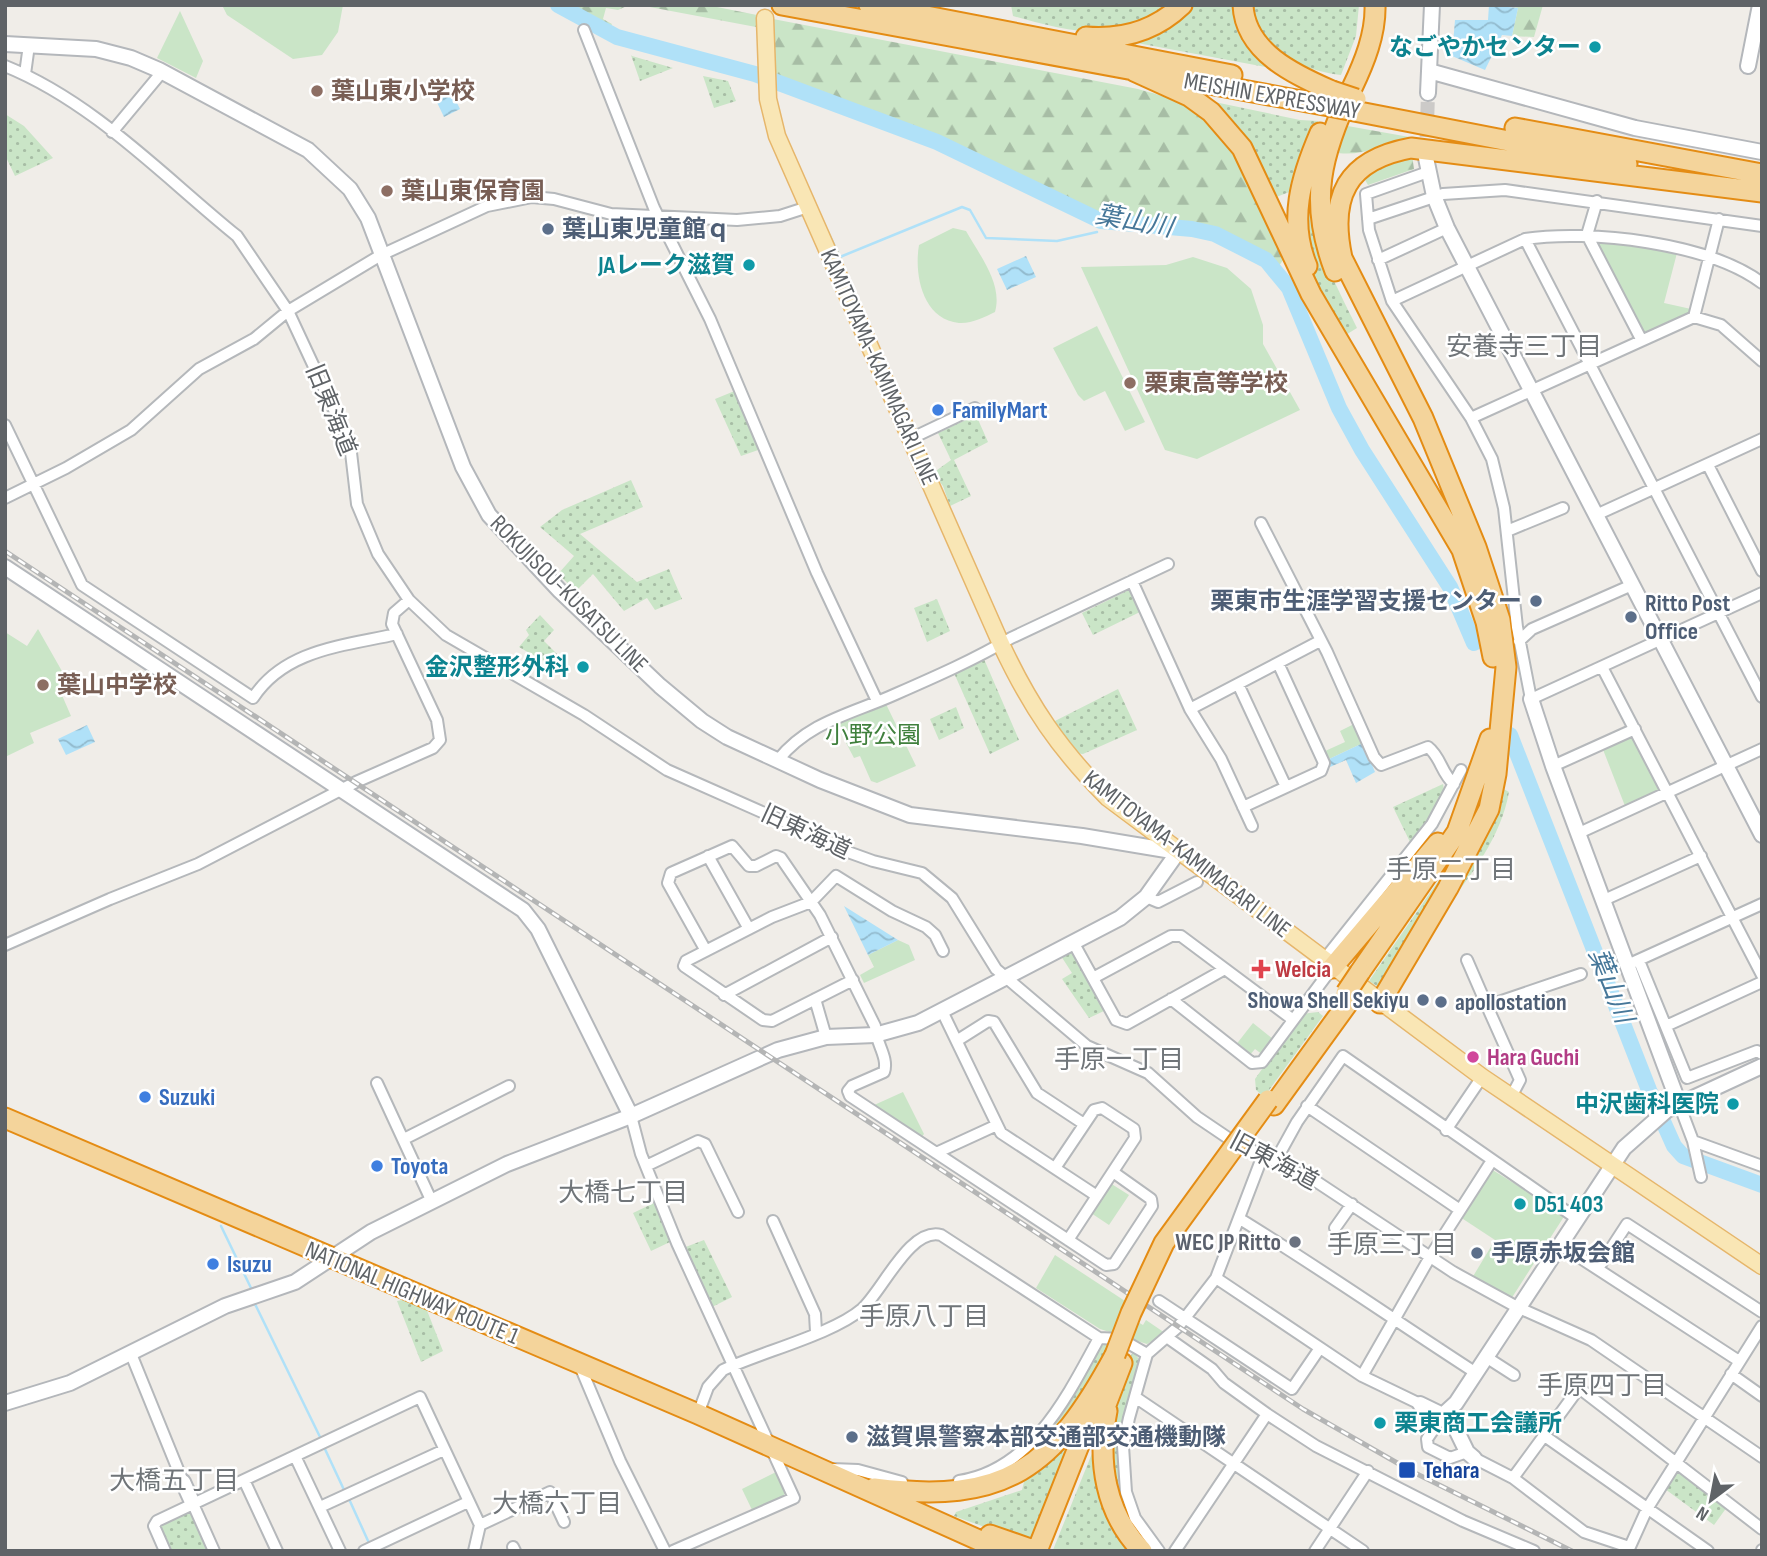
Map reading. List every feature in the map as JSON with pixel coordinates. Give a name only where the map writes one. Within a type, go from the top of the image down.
[{"type":"highway","name":"MEISHIN EXPRESSWAY","points":[[782,5],[1134,71],[1331,97]]},
{"type":"highway","name":"MEISHIN EXPRESSWAY","points":[[869,5],[1331,97],[1352,104],[1762,191]]},
{"type":"highway","points":[[878,5],[1096,38],[1118,38],[1140,32],[1158,24],[1182,5]]},
{"type":"highway","points":[[1243,5],[1248,28],[1269,54],[1331,97]]},
{"type":"highway","points":[[1334,328],[1303,259],[1297,204],[1300,183],[1359,44],[1366,5]]},
{"type":"highway","points":[[1375,5],[1369,47],[1328,143],[1318,206],[1325,246],[1336,273],[1348,294],[1377,328]]},
{"type":"highway","points":[[1134,71],[1189,96],[1229,130],[1261,183],[1311,294],[1334,328],[1462,550],[1486,622],[1495,669],[1496,699],[1491,737],[1473,793],[1457,832],[1364,974]]},
{"type":"highway","name":"MEISHIN EXPRESSWAY","points":[[1352,104],[1762,174]]},
{"type":"highway","points":[[1380,1003],[1480,830],[1493,789],[1506,667],[1494,597],[1443,462],[1342,258],[1336,229],[1342,192],[1352,176],[1365,164],[1388,152],[1411,148],[1762,191]]},
{"type":"highway","points":[[1142,1551],[1116,1515],[1105,1482],[1102,1448],[1110,1396],[1131,1312],[1164,1243],[1434,883],[1479,802],[1497,751]]},
{"type":"highway","points":[[1328,964],[1437,843],[1473,793]]},
{"type":"highway","name":"NATIONAL HIGHWAY ROUTE 1","points":[[5,1118],[580,1366],[698,1414],[1003,1551]]},
{"type":"highway","points":[[873,1488],[924,1494],[961,1492],[998,1482],[1028,1467],[1069,1430],[1119,1357]]},
{"type":"highway","points":[[1042,1549],[1119,1357]]},
{"type":"highway","points":[[1042,1549],[1110,1396]]},
{"type":"highway","name":"NATIONAL HIGHWAY ROUTE 1","points":[[820,1468],[1042,1549]]},
{"type":"main road","name":"KAMITOYAMA-KAMIMAGARI LINE","points":[[765,18],[766,77],[777,136],[1001,644],[1026,696],[1072,762],[1108,798],[1380,1003],[1511,1097],[1762,1266]]},
{"type":"street","points":[[1428,93],[1432,5]]},
{"type":"street","points":[[1748,66],[1760,5]]},
{"type":"street","points":[[584,30],[658,216],[718,336],[817,573],[877,702]]},
{"type":"street","name":"ROKUJISOU-KUSATSU LINE","points":[[5,44],[96,49],[131,58],[287,137],[316,157],[350,189],[368,218],[463,467],[484,506],[503,533],[560,591],[679,702],[727,737],[887,808],[911,815],[1083,836],[1178,852]]},
{"type":"street","points":[[25,74],[29,45]]},
{"type":"street","name":"旧東海道","points":[[5,66],[25,74],[63,97],[113,132],[237,236],[288,311],[351,444],[357,504],[364,524],[392,578],[409,600],[446,635],[584,715],[667,770],[766,813],[823,843],[873,861],[922,873],[937,882],[956,904],[987,957],[1004,976],[1087,1046],[1147,1072],[1197,1116],[1231,1140],[1276,1160],[1352,1204],[1430,1257],[1517,1307],[1591,1340],[1762,1457]]},
{"type":"street","points":[[1429,71],[1635,128],[1762,152]]},
{"type":"street","points":[[113,132],[162,72]]},
{"type":"street","points":[[1762,835],[1466,266],[1434,196],[1427,165],[1366,194],[1367,219],[1392,301],[1471,418],[1492,459],[1504,508],[1519,641],[1531,699],[1553,766],[1604,900],[1688,1077],[1758,1051],[1762,1054]]},
{"type":"street","points":[[1367,219],[1434,196],[1505,190],[1762,226]]},
{"type":"street","points":[[5,498],[131,430],[181,382],[254,339],[288,311],[381,255],[487,206],[513,199],[554,199],[611,214],[758,220],[808,207]]},
{"type":"street","points":[[1597,201],[1587,236],[1641,339]]},
{"type":"street","points":[[1694,317],[1718,219]]},
{"type":"street","points":[[1378,260],[1447,228]]},
{"type":"street","points":[[1392,301],[1525,239],[1587,236],[1628,239],[1726,263],[1762,283]]},
{"type":"street","points":[[1525,239],[1762,697]]},
{"type":"street","points":[[1471,418],[1694,317],[1721,325],[1762,362]]},
{"type":"street","points":[[910,439],[975,408]]},
{"type":"street","points":[[5,425],[82,585],[253,698],[266,677],[314,653],[338,644],[397,634]]},
{"type":"street","points":[[1596,515],[1761,442]]},
{"type":"street","points":[[1708,465],[1762,571]]},
{"type":"street","points":[[1507,531],[1563,508]]},
{"type":"street","points":[[1261,523],[1374,757],[1381,765],[1428,747],[1435,752],[1444,776],[1454,783]]},
{"type":"street","points":[[778,760],[796,740],[819,724],[877,702],[1168,564]]},
{"type":"street","points":[[5,567],[523,910],[538,929],[631,1116],[646,1166],[794,1498],[673,1551]]},
{"type":"street","points":[[1132,580],[1190,709],[1222,759],[1252,826]]},
{"type":"street","points":[[1519,641],[1532,629],[1632,585]]},
{"type":"street","points":[[1531,699],[1762,593]]},
{"type":"street","points":[[5,945],[198,864],[343,790],[433,748],[440,740],[437,720],[392,624],[394,613],[409,600]]},
{"type":"street","points":[[1190,709],[1320,641]]},
{"type":"street","points":[[1243,807],[1321,771],[1324,763],[1278,663]]},
{"type":"street","points":[[1602,667],[1762,975]]},
{"type":"street","points":[[1238,684],[1286,787]]},
{"type":"street","points":[[1553,766],[1635,729]]},
{"type":"street","points":[[1579,833],[1762,749]]},
{"type":"street","points":[[1171,999],[1252,1063],[1262,1062],[1328,964],[1432,824],[1461,770]]},
{"type":"street","points":[[706,951],[694,933],[668,878],[671,873],[732,846],[749,866],[776,856],[811,902],[832,937],[875,1026],[875,1035],[887,1063],[884,1072],[852,1086],[848,1091],[850,1096],[1106,1265],[1114,1264],[1152,1206],[1151,1199],[1113,1172]]},
{"type":"street","points":[[5,1403],[70,1383],[225,1306],[295,1282],[371,1232],[508,1164],[631,1116],[778,1050],[826,1037],[875,1035],[918,1023],[1120,918],[1146,897],[1178,852]]},
{"type":"street","points":[[708,856],[749,929]]},
{"type":"street","points":[[1604,900],[1701,856]]},
{"type":"street","points":[[853,980],[772,1021],[763,1020],[684,966],[686,961],[749,929],[811,902],[831,879],[840,877],[892,911],[926,927],[935,935],[943,951]]},
{"type":"street","points":[[1146,897],[1158,902],[1197,882]]},
{"type":"street","points":[[1634,962],[1762,904]]},
{"type":"street","points":[[1093,978],[1171,936],[1181,936],[1292,1019]]},
{"type":"street","points":[[724,995],[832,937]]},
{"type":"street","points":[[1073,942],[1116,1020],[1127,1024],[1225,969]]},
{"type":"street","points":[[1467,960],[1520,1080],[1511,1097]]},
{"type":"street","points":[[1634,962],[1673,1107],[1693,1147],[1701,1177]]},
{"type":"street","points":[[1488,1006],[1581,974]]},
{"type":"street","points":[[1665,1026],[1762,982]]},
{"type":"street","points":[[815,999],[826,1037]]},
{"type":"street","points":[[942,1011],[1001,1133],[1097,1196]]},
{"type":"street","points":[[958,1040],[988,1021],[994,1021],[1037,1093],[1084,1124]]},
{"type":"street","points":[[1276,1160],[1307,1106],[1343,1056],[1491,1162],[1576,1218]]},
{"type":"street","points":[[1760,1332],[1647,1509],[1629,1549],[1584,1532],[1513,1478],[1470,1455],[1450,1458],[1428,1447],[1427,1440],[1476,1373],[1611,1164],[1651,1122],[1673,1107],[1762,1066]]},
{"type":"street","points":[[1446,1130],[1482,1077]]},
{"type":"street","points":[[377,1083],[432,1202]]},
{"type":"street","points":[[404,1139],[509,1086]]},
{"type":"street","points":[[1307,1106],[1460,1210]]},
{"type":"street","points":[[1055,1168],[1094,1110],[1102,1108],[1133,1129],[1135,1139],[1068,1240]]},
{"type":"street","points":[[936,1153],[996,1125]]},
{"type":"street","points":[[646,1166],[698,1141],[705,1144],[738,1212]]},
{"type":"street","points":[[1693,1147],[1762,1166]]},
{"type":"street","points":[[1159,1551],[1135,1518],[1126,1492],[1123,1446],[1135,1397],[1147,1354],[1168,1338],[1216,1278],[1263,1155]]},
{"type":"street","points":[[1362,1376],[1430,1257],[1491,1162]]},
{"type":"street","points":[[1335,1228],[1352,1204]]},
{"type":"street","points":[[1240,1219],[1395,1317],[1428,1343],[1476,1373]]},
{"type":"street","points":[[773,1221],[815,1314],[816,1332]]},
{"type":"street","points":[[1598,1267],[1627,1224],[1762,1312]]},
{"type":"street","points":[[698,1414],[713,1379],[733,1365],[850,1318],[864,1307],[916,1240],[934,1234],[1099,1338],[1121,1339],[1147,1354]]},
{"type":"street","points":[[1559,1244],[1740,1361]]},
{"type":"street","points":[[1216,1278],[1362,1376],[1444,1414],[1456,1424],[1470,1455]]},
{"type":"street","points":[[1159,1301],[1292,1389],[1320,1348]]},
{"type":"street","points":[[820,1468],[858,1470],[893,1480],[940,1484],[967,1480],[994,1468],[1019,1454],[1052,1419],[1099,1338]]},
{"type":"street","points":[[1168,1338],[1212,1369],[1224,1383],[1267,1415],[1316,1446],[1463,1521],[1534,1551]]},
{"type":"street","points":[[131,1353],[214,1551]]},
{"type":"street","points":[[1486,1357],[1514,1375]]},
{"type":"street","points":[[580,1366],[611,1440],[665,1551]]},
{"type":"street","points":[[1731,1374],[1762,1396]]},
{"type":"street","points":[[1513,1478],[1546,1437],[1579,1388],[1674,1465],[1762,1529]]},
{"type":"street","points":[[1135,1397],[1363,1551]]},
{"type":"street","points":[[165,1551],[154,1527],[157,1521],[420,1398],[480,1525],[474,1551]]},
{"type":"street","points":[[1175,1551],[1267,1415]]},
{"type":"street","points":[[1546,1437],[1708,1551]]},
{"type":"street","points":[[320,1507],[444,1450]]},
{"type":"street","points":[[295,1456],[340,1551]]},
{"type":"street","points":[[1315,1551],[1368,1471]]},
{"type":"street","points":[[244,1480],[277,1551]]},
{"type":"street","points":[[480,1525],[550,1492],[564,1522]]},
{"type":"street","points":[[364,1551],[468,1502]]},
{"type":"green space","points":[[222,5],[343,5],[338,32],[322,55],[293,59],[227,15]]},
{"type":"green space","points":[[565,5],[629,5],[618,10],[606,8],[603,19],[612,24],[609,30]]},
{"type":"green space","points":[[639,5],[707,5],[757,15],[756,27]]},
{"type":"green space","points":[[1011,5],[1172,5],[1144,24],[1113,32],[1096,32],[1061,28],[1013,16]]},
{"type":"green space","points":[[1187,5],[1235,5],[1271,68],[1137,43],[1134,48],[1111,44]]},
{"type":"green space","points":[[1246,5],[1359,5],[1356,36],[1341,75],[1309,68],[1283,54],[1263,33]]},
{"type":"green space","points":[[1503,5],[1543,5],[1534,37],[1512,36],[1518,8]]},
{"type":"green space","points":[[180,11],[203,61],[196,78],[157,58]]},
{"type":"green space","points":[[773,19],[1138,89],[1174,101],[1200,117],[1232,151],[1255,193],[1283,260],[1279,266],[1252,248],[1219,232],[1178,220],[1115,216],[1087,210],[942,137],[775,79]]},
{"type":"green space","points":[[632,56],[673,68],[640,81]]},
{"type":"green space","points":[[703,76],[728,81],[736,101],[714,108]]},
{"type":"green space","points":[[1205,100],[1300,120],[1318,121],[1292,191],[1271,199]]},
{"type":"green space","points":[[5,114],[24,126],[53,158],[15,176],[5,155]]},
{"type":"green space","points":[[1342,125],[1415,138],[1414,143],[1393,144],[1354,153],[1333,152]]},
{"type":"green space","points":[[1412,155],[1414,169],[1368,185],[1361,173]]},
{"type":"green space","points":[[1311,208],[1323,255],[1357,328],[1344,336],[1315,282],[1307,260],[1302,209]]},
{"type":"green space","points":[[953,228],[966,231],[989,270],[996,291],[995,312],[978,320],[959,323],[946,320],[936,313],[923,293],[918,269],[919,245]]},
{"type":"green space","points":[[1601,240],[1677,253],[1664,303],[1691,309],[1687,315],[1647,332],[1641,331],[1597,246]]},
{"type":"green space","points":[[1193,257],[1227,268],[1251,289],[1263,325],[1263,344],[1300,410],[1197,459],[1165,450],[1081,267],[1166,265]]},
{"type":"green space","points":[[1097,326],[1145,422],[1125,431],[1105,391],[1084,401],[1078,395],[1053,348]]},
{"type":"green space","points":[[737,390],[761,449],[741,456],[715,399]]},
{"type":"green space","points":[[976,415],[988,442],[954,460],[971,496],[950,506],[943,486],[933,473],[951,460],[938,433]]},
{"type":"green space","points":[[631,480],[643,507],[580,534],[637,582],[669,569],[682,599],[655,610],[647,598],[624,611],[593,574],[576,591],[558,574],[574,556],[540,527],[562,510]]},
{"type":"green space","points":[[1129,590],[1142,611],[1093,635],[1082,613]]},
{"type":"green space","points":[[937,599],[950,631],[927,642],[914,608]]},
{"type":"green space","points":[[540,615],[554,630],[544,641],[566,663],[559,670],[519,647],[529,635],[526,630]]},
{"type":"green space","points":[[38,629],[67,680],[58,686],[71,716],[30,733],[34,743],[5,757],[5,632],[27,646]]},
{"type":"green space","points":[[984,659],[1019,740],[990,754],[954,673]]},
{"type":"green space","points":[[1118,689],[1137,730],[1083,754],[1074,753],[1051,723]]},
{"type":"green space","name":"小野公園","points":[[886,704],[916,766],[877,783],[871,781],[860,756],[854,758],[835,722]]},
{"type":"green space","points":[[956,707],[964,728],[939,740],[930,719]]},
{"type":"green space","points":[[1354,724],[1363,743],[1327,760],[1323,752],[1345,742],[1340,731]]},
{"type":"green space","points":[[1628,735],[1634,737],[1660,785],[1658,791],[1625,806],[1602,747]]},
{"type":"green space","points":[[1443,784],[1442,800],[1410,842],[1393,807]]},
{"type":"green space","points":[[1498,786],[1509,792],[1499,824],[1475,868],[1445,909]]},
{"type":"green space","points":[[1450,864],[1454,867],[1384,984],[1377,986],[1369,981]]},
{"type":"green space","points":[[898,940],[909,945],[915,960],[864,983],[860,975],[874,967],[868,955]]},
{"type":"green space","points":[[1068,952],[1075,954],[1106,1010],[1089,1018],[1062,979],[1072,973],[1061,956]]},
{"type":"green space","points":[[1318,1012],[1323,1016],[1264,1097],[1256,1090],[1255,1079],[1301,1014]]},
{"type":"green space","points":[[1253,1023],[1273,1039],[1263,1055],[1255,1049],[1249,1056],[1235,1046]]},
{"type":"green space","points":[[903,1092],[924,1134],[921,1138],[872,1106]]},
{"type":"green space","points":[[1491,1169],[1565,1215],[1511,1299],[1472,1278],[1495,1240],[1460,1217]]},
{"type":"green space","points":[[1110,1183],[1129,1195],[1109,1225],[1091,1213]]},
{"type":"green space","points":[[654,1203],[670,1242],[651,1251],[633,1213]]},
{"type":"green space","points":[[704,1240],[732,1297],[710,1308],[683,1248]]},
{"type":"green space","points":[[1055,1255],[1125,1301],[1120,1312],[1143,1325],[1146,1320],[1165,1333],[1147,1344],[1100,1329],[1036,1288]]},
{"type":"green space","points":[[402,1300],[426,1308],[443,1351],[421,1362],[397,1301]]},
{"type":"green space","points":[[1105,1344],[1114,1345],[1076,1416],[1024,1458],[1026,1452],[1062,1414],[1098,1349]]},
{"type":"green space","points":[[1133,1351],[1141,1362],[1129,1399],[1122,1489],[1154,1551],[1140,1540],[1130,1526],[1116,1489],[1112,1468],[1113,1413]]},
{"type":"green space","points":[[1084,1420],[1035,1545],[954,1516],[956,1512],[1022,1490],[1026,1474]]},
{"type":"green space","points":[[1097,1441],[1137,1551],[1053,1550]]},
{"type":"green space","points":[[776,1472],[785,1493],[783,1497],[753,1512],[742,1489]]},
{"type":"green space","points":[[1678,1472],[1727,1507],[1714,1525],[1665,1489]]},
{"type":"green space","points":[[186,1512],[192,1515],[208,1551],[169,1551],[158,1527]]},
{"type":"water","points":[[1489,5],[1518,8],[1512,36],[1502,35],[1485,70],[1452,56],[1455,20],[1488,20]]},
{"type":"water","points":[[446,80],[460,109],[444,117],[430,88]]},
{"type":"water","points":[[1026,256],[1036,277],[1007,290],[997,269]]},
{"type":"water","points":[[87,725],[95,742],[66,755],[58,739]]},
{"type":"water","points":[[1363,743],[1375,772],[1356,783],[1346,760],[1330,767],[1327,760]]},
{"type":"water","points":[[844,906],[898,940],[868,955]]},
{"type":"waterway","name":"葉山川","points":[[558,5],[617,37],[755,74],[937,142],[1101,221],[1192,229],[1215,234],[1266,260],[1289,288],[1339,408],[1362,450],[1450,587],[1474,643]]},
{"type":"waterway","points":[[827,230],[840,257],[962,207],[970,210],[986,238],[1057,241],[1097,232]]},
{"type":"waterway","name":"葉山川","points":[[1101,221],[1115,222]]},
{"type":"waterway","name":"葉山川","points":[[1510,735],[1649,1090],[1674,1146],[1683,1156],[1762,1185]]},
{"type":"waterway","points":[[221,1226],[251,1288]]},
{"type":"waterway","points":[[255,1304],[321,1439]]},
{"type":"waterway","points":[[324,1447],[345,1492]]},
{"type":"waterway","points":[[349,1499],[369,1543]]},
{"type":"tunnel","points":[[1426,158],[1428,93]]},
{"type":"railway","points":[[5,551],[1303,1409],[1413,1472],[1572,1551]]},
{"type":"place","name":"なごやかセンター","points":[[1595,47]]},
{"type":"place","name":"葉山東小学校","points":[[317,91]]},
{"type":"place","name":"葉山東保育園","points":[[387,191]]},
{"type":"place","name":"葉山東児童館ｑ","points":[[548,229]]},
{"type":"place","name":"JAレーク滋賀","points":[[749,265]]},
{"type":"place","name":"栗東高等学校","points":[[1130,383]]},
{"type":"place","name":"FamilyMart","points":[[938,410]]},
{"type":"place","name":"栗東市生涯学習支援センター","points":[[1536,601]]},
{"type":"place","name":"Ritto Post Office","points":[[1631,617]]},
{"type":"place","name":"金沢整形外科","points":[[583,667]]},
{"type":"place","name":"葉山中学校","points":[[43,685]]},
{"type":"place","name":"Welcia","points":[[1261,969]]},
{"type":"place","name":"Showa Shell Sekiyu","points":[[1423,1000]]},
{"type":"place","name":"apollostation","points":[[1441,1002]]},
{"type":"place","name":"Hara Guchi","points":[[1473,1057]]},
{"type":"place","name":"Suzuki","points":[[145,1097]]},
{"type":"place","name":"中沢歯科医院","points":[[1733,1104]]},
{"type":"place","name":"Toyota","points":[[377,1166]]},
{"type":"place","name":"D51 403","points":[[1520,1204]]},
{"type":"place","name":"WEC JP Ritto","points":[[1295,1242]]},
{"type":"place","name":"手原赤坂会館","points":[[1477,1253]]},
{"type":"place","name":"Isuzu","points":[[213,1264]]},
{"type":"place","name":"栗東商工会議所","points":[[1380,1423]]},
{"type":"place","name":"滋賀県警察本部交通部交通機動隊","points":[[852,1437]]},
{"type":"place","name":"Tehara","points":[[1407,1470]]},
{"type":"district","name":"安養寺三丁目","points":[[1524,347]]},
{"type":"district","name":"手原二丁目","points":[[1451,870]]},
{"type":"district","name":"手原一丁目","points":[[1119,1060]]},
{"type":"district","name":"大橋七丁目","points":[[623,1193]]},
{"type":"district","name":"手原三丁目","points":[[1392,1245]]},
{"type":"district","name":"手原八丁目","points":[[924,1317]]},
{"type":"district","name":"手原四丁目","points":[[1602,1386]]},
{"type":"district","name":"大橋五丁目","points":[[174,1481]]},
{"type":"district","name":"大橋六丁目","points":[[557,1504]]}]
